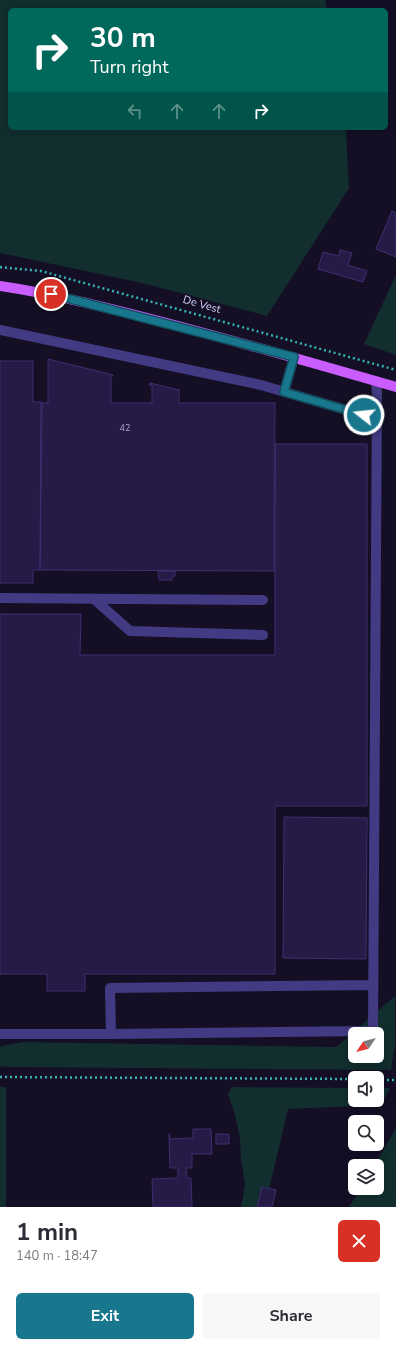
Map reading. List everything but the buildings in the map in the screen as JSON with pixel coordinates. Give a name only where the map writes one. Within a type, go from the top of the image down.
[{"type":"main road","points":[[0,286],[37,291],[108,308],[294,357],[396,387]]},
{"type":"lane","points":[[0,330],[253,384],[377,419]]},
{"type":"lane","points":[[284,392],[294,357]]},
{"type":"lane","points":[[0,1034],[373,1031],[376,381]]},
{"type":"lane","points":[[0,598],[263,600]]},
{"type":"lane","points":[[94,599],[130,632],[263,635]]},
{"type":"lane","points":[[111,1034],[110,988],[373,985]]},
{"type":"path","name":"De Vest","points":[[0,267],[41,272],[396,370]]},
{"type":"path","points":[[0,1077],[348,1079]]},
{"type":"path","points":[[384,1080],[396,1080]]},
{"type":"green space","points":[[0,0],[325,0],[327,8],[8,8],[8,130],[346,130],[349,188],[267,316],[142,283],[0,253]]},
{"type":"green space","points":[[396,275],[396,355],[364,344]]},
{"type":"green space","points":[[395,996],[395,1045],[391,1070],[0,1066],[1,1046],[22,1042],[336,1047],[348,1037],[348,1063],[384,1063],[384,1027],[359,1027]]},
{"type":"green space","points":[[0,1087],[6,1087],[6,1207],[0,1207]]},
{"type":"green space","points":[[232,1087],[348,1088],[348,1106],[288,1109],[265,1207],[241,1207],[245,1185],[241,1159],[240,1138],[235,1115],[228,1094]]},
{"type":"green space","points":[[384,1088],[390,1088],[384,1099]]},
{"type":"green space","points":[[396,1128],[396,1207],[349,1207],[357,1195],[384,1195],[384,1159],[378,1159]]},
{"type":"route","points":[[51,294],[294,357],[284,392],[364,415]]}]
